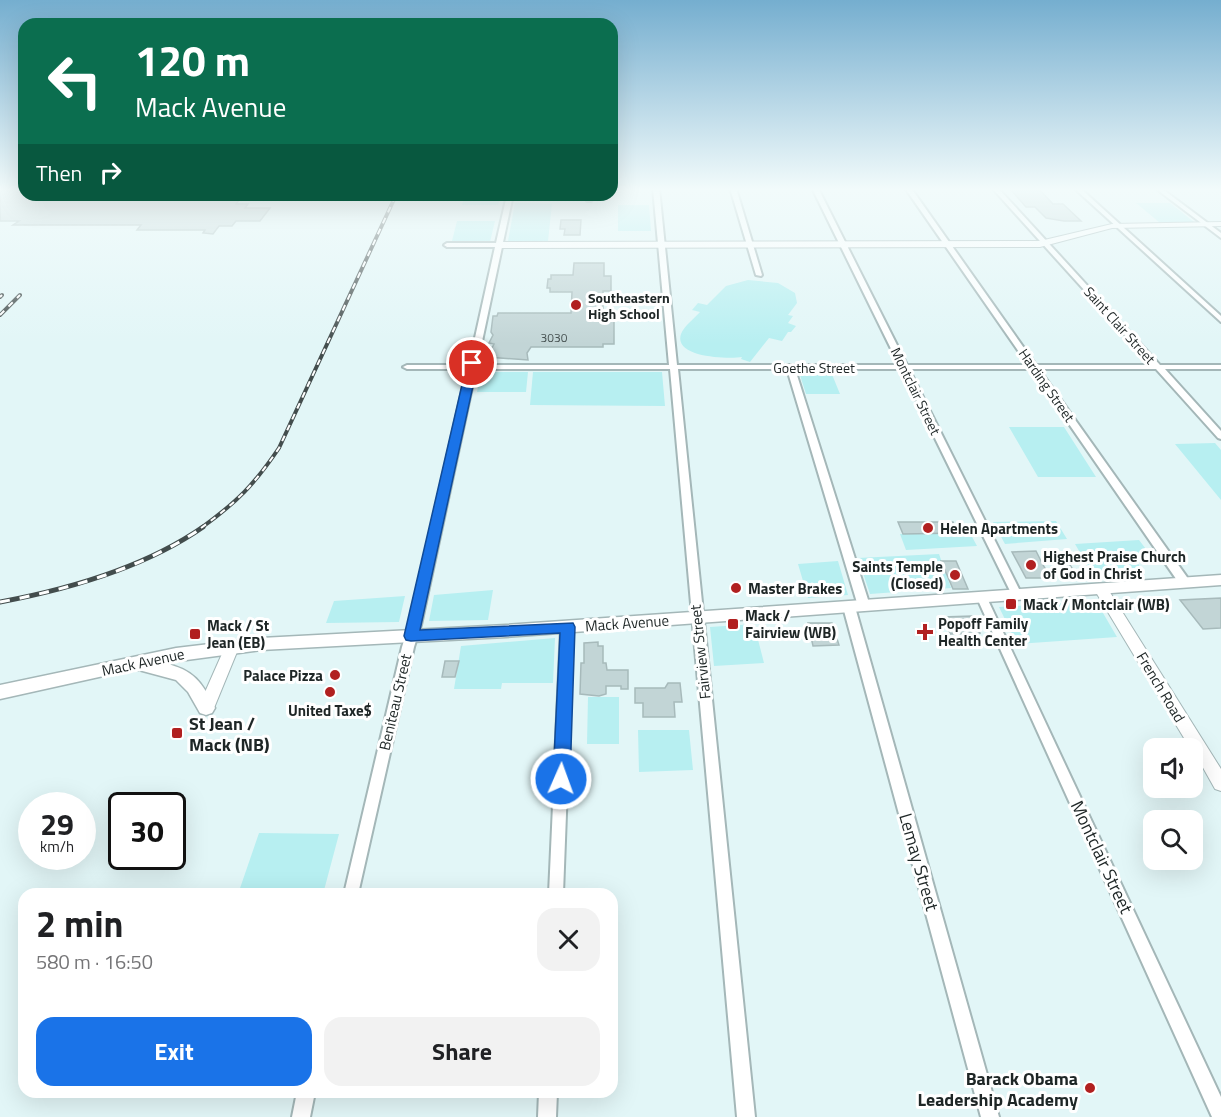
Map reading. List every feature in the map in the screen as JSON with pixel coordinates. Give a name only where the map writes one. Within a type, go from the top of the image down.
[{"type":"main road","name":"Mack Avenue","points":[[0,692],[176,654],[232,647],[567,627],[1221,580]]},
{"type":"main road","points":[[130,664],[177,672],[199,691],[206,708]]},
{"type":"street","name":"Beniteau Street","points":[[352,888],[500,240]]},
{"type":"street","name":"Fairview Street","points":[[661,240],[746,1117]]},
{"type":"street","points":[[749,240],[759,275]]},
{"type":"street","name":"Montclair Street","points":[[841,240],[1017,595]]},
{"type":"street","name":"Harding Street","points":[[945,240],[1185,583]]},
{"type":"street","name":"Saint Clair Street","points":[[1043,240],[1221,436]]},
{"type":"street","points":[[447,245],[949,245],[1046,243],[1057,240]]},
{"type":"street","points":[[1135,240],[1221,320]]},
{"type":"street","name":"Goethe Street","points":[[407,367],[1221,367]]},
{"type":"street","name":"Lemay Street","points":[[790,367],[856,607],[990,1117]]},
{"type":"street","name":"French Road","points":[[1101,589],[1221,784]]},
{"type":"street","name":"Montclair Street","points":[[982,597],[1221,1116]]},
{"type":"street","points":[[556,888],[567,627]]},
{"type":"street","points":[[206,708],[232,647]]},
{"type":"street","points":[[301,1117],[305,1098]]},
{"type":"street","points":[[547,1117],[548,1098]]},
{"type":"shaded area","points":[[452,240],[490,240],[490,242]]},
{"type":"shaded area","points":[[508,240],[548,240],[548,241]]},
{"type":"shaded area","points":[[748,280],[778,283],[795,293],[797,303],[788,315],[793,316],[788,323],[796,326],[791,332],[788,332],[782,341],[769,338],[750,362],[741,359],[742,357],[715,357],[685,348],[681,342],[681,334],[700,312],[692,310],[698,303],[707,305],[726,286]]},
{"type":"shaded area","points":[[481,372],[528,372],[526,392],[477,392]]},
{"type":"shaded area","points":[[533,372],[662,372],[665,406],[530,405]]},
{"type":"shaded area","points":[[799,372],[831,372],[840,394],[806,394]]},
{"type":"shaded area","points":[[1009,427],[1064,427],[1096,477],[1038,477]]},
{"type":"shaded area","points":[[1215,443],[1221,450],[1221,500],[1175,444]]},
{"type":"shaded area","points":[[1056,521],[1067,539],[1005,544],[993,522]]},
{"type":"shaded area","points":[[970,533],[977,546],[906,550],[900,534]]},
{"type":"shaded area","points":[[1139,540],[1149,553],[1132,554],[1145,575],[1095,578],[1075,544]]},
{"type":"shaded area","points":[[939,554],[951,588],[870,594],[858,558]]},
{"type":"shaded area","points":[[838,561],[848,595],[808,598],[798,564]]},
{"type":"shaded area","points":[[493,590],[488,620],[429,621],[434,595]]},
{"type":"shaded area","points":[[405,596],[399,622],[326,623],[334,601]]},
{"type":"shaded area","points":[[1096,601],[1117,637],[1017,644],[999,607]]},
{"type":"shaded area","points":[[754,624],[764,663],[714,666],[710,627]]},
{"type":"shaded area","points":[[555,638],[553,683],[502,683],[501,689],[454,689],[461,646]]},
{"type":"shaded area","points":[[588,697],[619,697],[619,744],[587,744]]},
{"type":"shaded area","points":[[638,730],[689,730],[693,770],[639,772]]},
{"type":"shaded area","points":[[259,833],[339,834],[325,888],[240,888]]},
{"type":"building","name":"Southeastern High School","points":[[574,263],[604,263],[604,276],[611,276],[611,291],[603,291],[603,316],[614,316],[614,344],[603,344],[603,347],[531,347],[527,353],[528,360],[487,357],[494,344],[489,343],[493,335],[491,332],[493,316],[497,316],[498,313],[571,313],[572,292],[550,292],[550,288],[547,288],[551,275],[573,275]]},
{"type":"building","name":"Helen Apartments","points":[[898,522],[953,522],[958,533],[903,534]]},
{"type":"building","name":"Highest Praise Church of God in Christ","points":[[1036,551],[1051,578],[1026,578],[1012,552]]},
{"type":"building","name":"Saints Temple (Closed)","points":[[941,561],[956,561],[968,589],[953,589]]},
{"type":"building","points":[[1068,562],[1079,579],[1068,580],[1058,563]]},
{"type":"building","points":[[1221,598],[1221,628],[1203,629],[1180,600]]},
{"type":"building","points":[[972,616],[980,633],[950,634],[943,617]]},
{"type":"building","points":[[808,623],[832,623],[839,645],[813,646]]},
{"type":"building","points":[[598,642],[598,646],[603,646],[603,663],[606,663],[607,670],[628,670],[628,689],[621,689],[621,686],[606,686],[606,694],[599,696],[580,694],[584,643]]},
{"type":"building","points":[[445,661],[459,661],[455,677],[442,677]]},
{"type":"building","points":[[668,683],[680,683],[682,702],[674,702],[675,717],[643,717],[643,703],[635,703],[635,688],[665,688]]},
{"type":"railway","points":[[201,528],[244,492],[279,448],[375,240]]},
{"type":"railway","points":[[0,315],[20,295]]},
{"type":"railway","points":[[0,602],[53,591],[106,575],[156,554],[203,527]]},
{"type":"place","name":"Southeastern High School","points":[[576,305]]},
{"type":"place","name":"Helen Apartments","points":[[928,528]]},
{"type":"place","name":"Highest Praise Church of God in Christ","points":[[1031,565]]},
{"type":"place","name":"Saints Temple (Closed)","points":[[955,575]]},
{"type":"place","name":"Master Brakes","points":[[736,588]]},
{"type":"place","name":"Mack / Montclair (WB)","points":[[1011,604]]},
{"type":"place","name":"Mack / Fairview (WB)","points":[[733,624]]},
{"type":"place","name":"Popoff Family Health Center","points":[[925,632]]},
{"type":"place","name":"Mack / St Jean (EB)","points":[[195,634]]},
{"type":"place","name":"Palace Pizza","points":[[335,675]]},
{"type":"place","name":"United Taxe$","points":[[330,692]]},
{"type":"place","name":"St Jean / Mack (NB)","points":[[177,733]]},
{"type":"place","name":"Barack Obama Leadership Academy","points":[[1090,1088]]},
{"type":"route","points":[[472,363],[411,636],[567,627],[561,779]]}]
